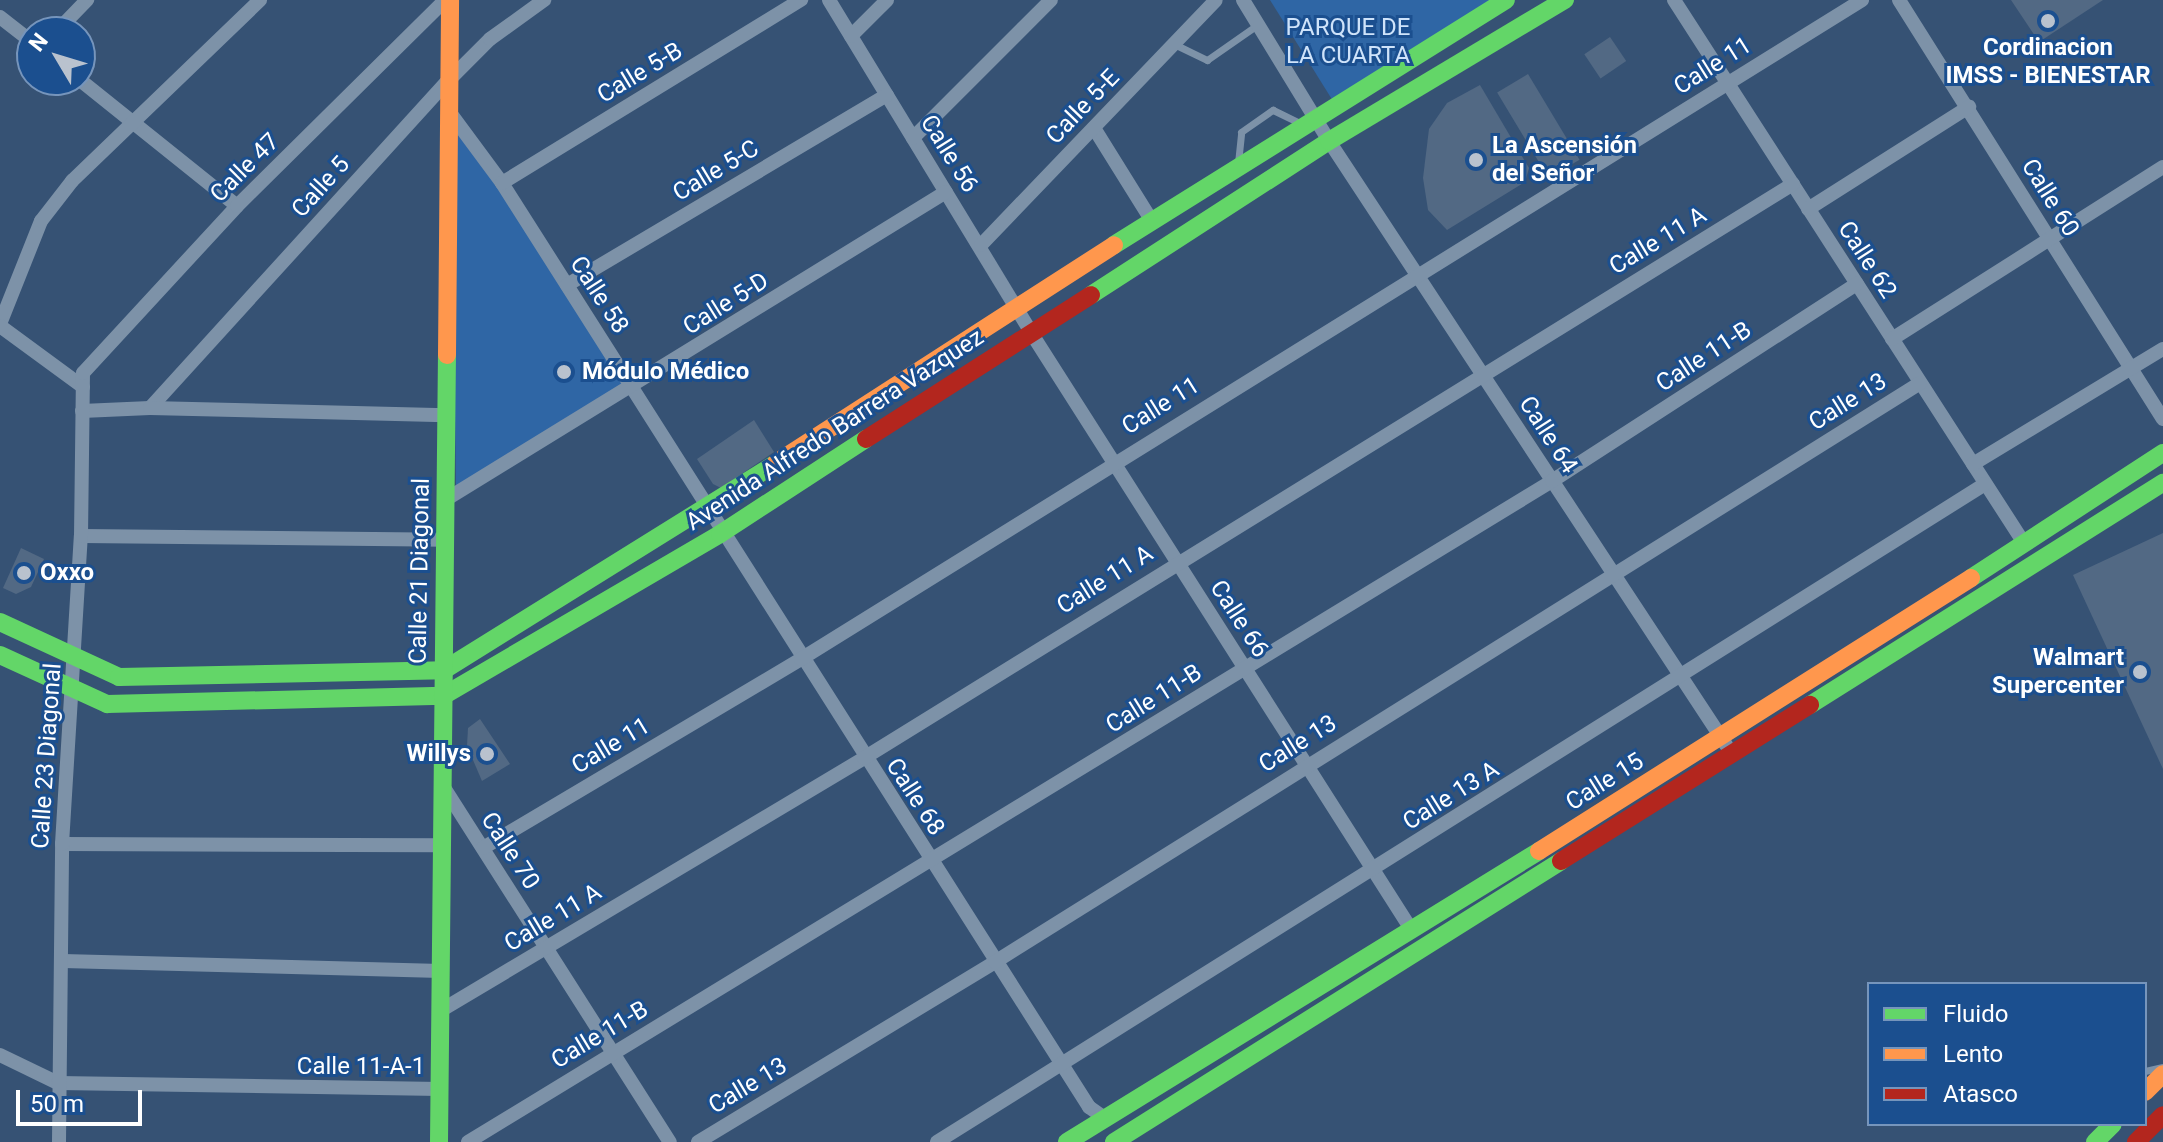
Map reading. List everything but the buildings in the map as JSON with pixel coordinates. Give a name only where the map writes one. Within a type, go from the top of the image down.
[{"type":"street","points":[[72,16],[87,0]]},
{"type":"street","points":[[83,380],[0,325],[41,221],[72,181],[260,0]]},
{"type":"street","name":"Calle 21 Diagonal","points":[[439,1142],[448,0]]},
{"type":"street","name":"Calle 47","points":[[83,380],[237,206],[448,0]]},
{"type":"street","name":"Calle 5-B","points":[[502,183],[801,0]]},
{"type":"street","name":"Calle 56","points":[[829,0],[981,245],[1030,331]]},
{"type":"street","points":[[851,36],[887,0]]},
{"type":"street","points":[[913,138],[1051,0]]},
{"type":"street","name":"Calle 5-E","points":[[981,245],[1216,0]]},
{"type":"street","name":"Calle 64","points":[[1243,0],[1311,122],[1329,141],[1727,746]]},
{"type":"street","name":"Avenida Alfredo Barrera Vazquez","points":[[444,670],[707,509],[1016,306],[1506,0]]},
{"type":"street","name":"Avenida Alfredo Barrera Vazquez","points":[[0,655],[107,704],[443,696],[720,534],[1030,331],[1329,141],[1565,0]]},
{"type":"street","name":"Calle 62","points":[[1674,0],[2024,543]]},
{"type":"street","name":"Calle 11","points":[[483,848],[801,659],[1113,461],[1862,0]]},
{"type":"street","name":"Calle 60","points":[[1899,0],[2163,419]]},
{"type":"street","name":"Calle 5","points":[[150,408],[446,83],[490,39],[539,2]]},
{"type":"street","points":[[0,17],[16,30]]},
{"type":"street","points":[[96,93],[237,206]]},
{"type":"street","name":"Calle 5-C","points":[[567,285],[887,95]]},
{"type":"street","points":[[1808,209],[1969,107]]},
{"type":"street","name":"Calle 58","points":[[447,109],[502,183],[707,509]]},
{"type":"street","points":[[1094,128],[1152,221]]},
{"type":"street","name":"Calle 13","points":[[1892,339],[2163,167]]},
{"type":"street","name":"Calle 11 A","points":[[440,1011],[864,758],[1177,561],[1793,184]]},
{"type":"street","name":"Calle 5-D","points":[[445,500],[633,389],[946,192]]},
{"type":"street","name":"Calle 11-B","points":[[468,1142],[613,1052],[932,864],[1552,481],[1857,284]]},
{"type":"street","name":"Calle 66","points":[[1030,331],[1411,929]]},
{"type":"street","points":[[1973,464],[2163,349]]},
{"type":"street","name":"Calle 23 Diagonal","points":[[59,1142],[62,844],[76,658],[83,380]]},
{"type":"street","name":"Calle 13","points":[[698,1142],[995,962],[1306,764],[1920,383]]},
{"type":"street","points":[[82,411],[150,408],[446,415]]},
{"type":"street","name":"Calle 15","points":[[1122,1140],[1727,746],[2024,543],[2163,453]]},
{"type":"street","name":"Calle 15","points":[[1067,1142],[1411,929],[1727,746],[2163,483]]},
{"type":"street","name":"Calle 13 A","points":[[937,1142],[1063,1067],[1682,679],[1985,484]]},
{"type":"street","name":"Calle 68","points":[[707,509],[720,534],[1063,1067],[1094,1124]]},
{"type":"street","points":[[81,536],[445,540]]},
{"type":"street","points":[[0,622],[119,677],[444,670]]},
{"type":"street","name":"Calle 70","points":[[442,785],[670,1142]]},
{"type":"street","points":[[62,844],[442,845]]},
{"type":"street","points":[[63,961],[441,971]]},
{"type":"street","name":"Calle 11-A-1","points":[[0,1055],[58,1083],[440,1089]]},
{"type":"street","points":[[2147,1090],[2163,1074]]},
{"type":"street","points":[[2136,1142],[2163,1115]]},
{"type":"street","points":[[1094,1124],[1122,1140]]},
{"type":"street","points":[[2095,1142],[2111,1126]]},
{"type":"lane","points":[[1174,44],[1207,60],[1258,24]]},
{"type":"lane","points":[[1237,168],[1241,132],[1273,110],[1311,122]]},
{"type":"green space","name":"PARQUE DE LA CUARTA","points":[[1270,0],[1499,0],[1333,101]]},
{"type":"green space","points":[[451,122],[508,193],[631,385],[456,488]]},
{"type":"traffic: fast","points":[[1114,245],[1506,0]]},
{"type":"traffic: fast","points":[[1091,295],[1329,141],[1565,0]]},
{"type":"traffic: fast","points":[[439,1142],[447,355]]},
{"type":"traffic: fast","points":[[0,655],[107,704],[443,696],[720,534],[866,439]]},
{"type":"traffic: fast","points":[[1971,578],[2163,453]]},
{"type":"traffic: fast","points":[[0,622],[119,677],[444,670],[776,463]]},
{"type":"traffic: fast","points":[[1810,705],[2163,483]]},
{"type":"traffic: fast","points":[[1067,1142],[1539,851]]},
{"type":"traffic: fast","points":[[1114,1142],[1561,861]]},
{"type":"traffic: fast","points":[[2095,1142],[2111,1126]]},
{"type":"traffic: slow","points":[[447,355],[450,0]]},
{"type":"traffic: slow","points":[[776,463],[1114,245]]},
{"type":"traffic: slow","points":[[1539,851],[1971,578]]},
{"type":"traffic: slow","points":[[2147,1090],[2163,1074]]},
{"type":"traffic: jam","points":[[866,439],[1091,295]]},
{"type":"traffic: jam","points":[[1561,861],[1810,705]]},
{"type":"traffic: jam","points":[[2136,1142],[2163,1115]]},
{"type":"place","name":"Cordinacion IMSS - BIENESTAR","points":[[2048,21]]},
{"type":"place","name":"La Ascensión del Señor","points":[[1476,160]]},
{"type":"place","name":"Módulo Médico","points":[[564,372]]},
{"type":"place","name":"Oxxo","points":[[24,573]]},
{"type":"place","name":"Walmart Supercenter","points":[[2140,672]]},
{"type":"place","name":"Willys","points":[[487,754]]}]
